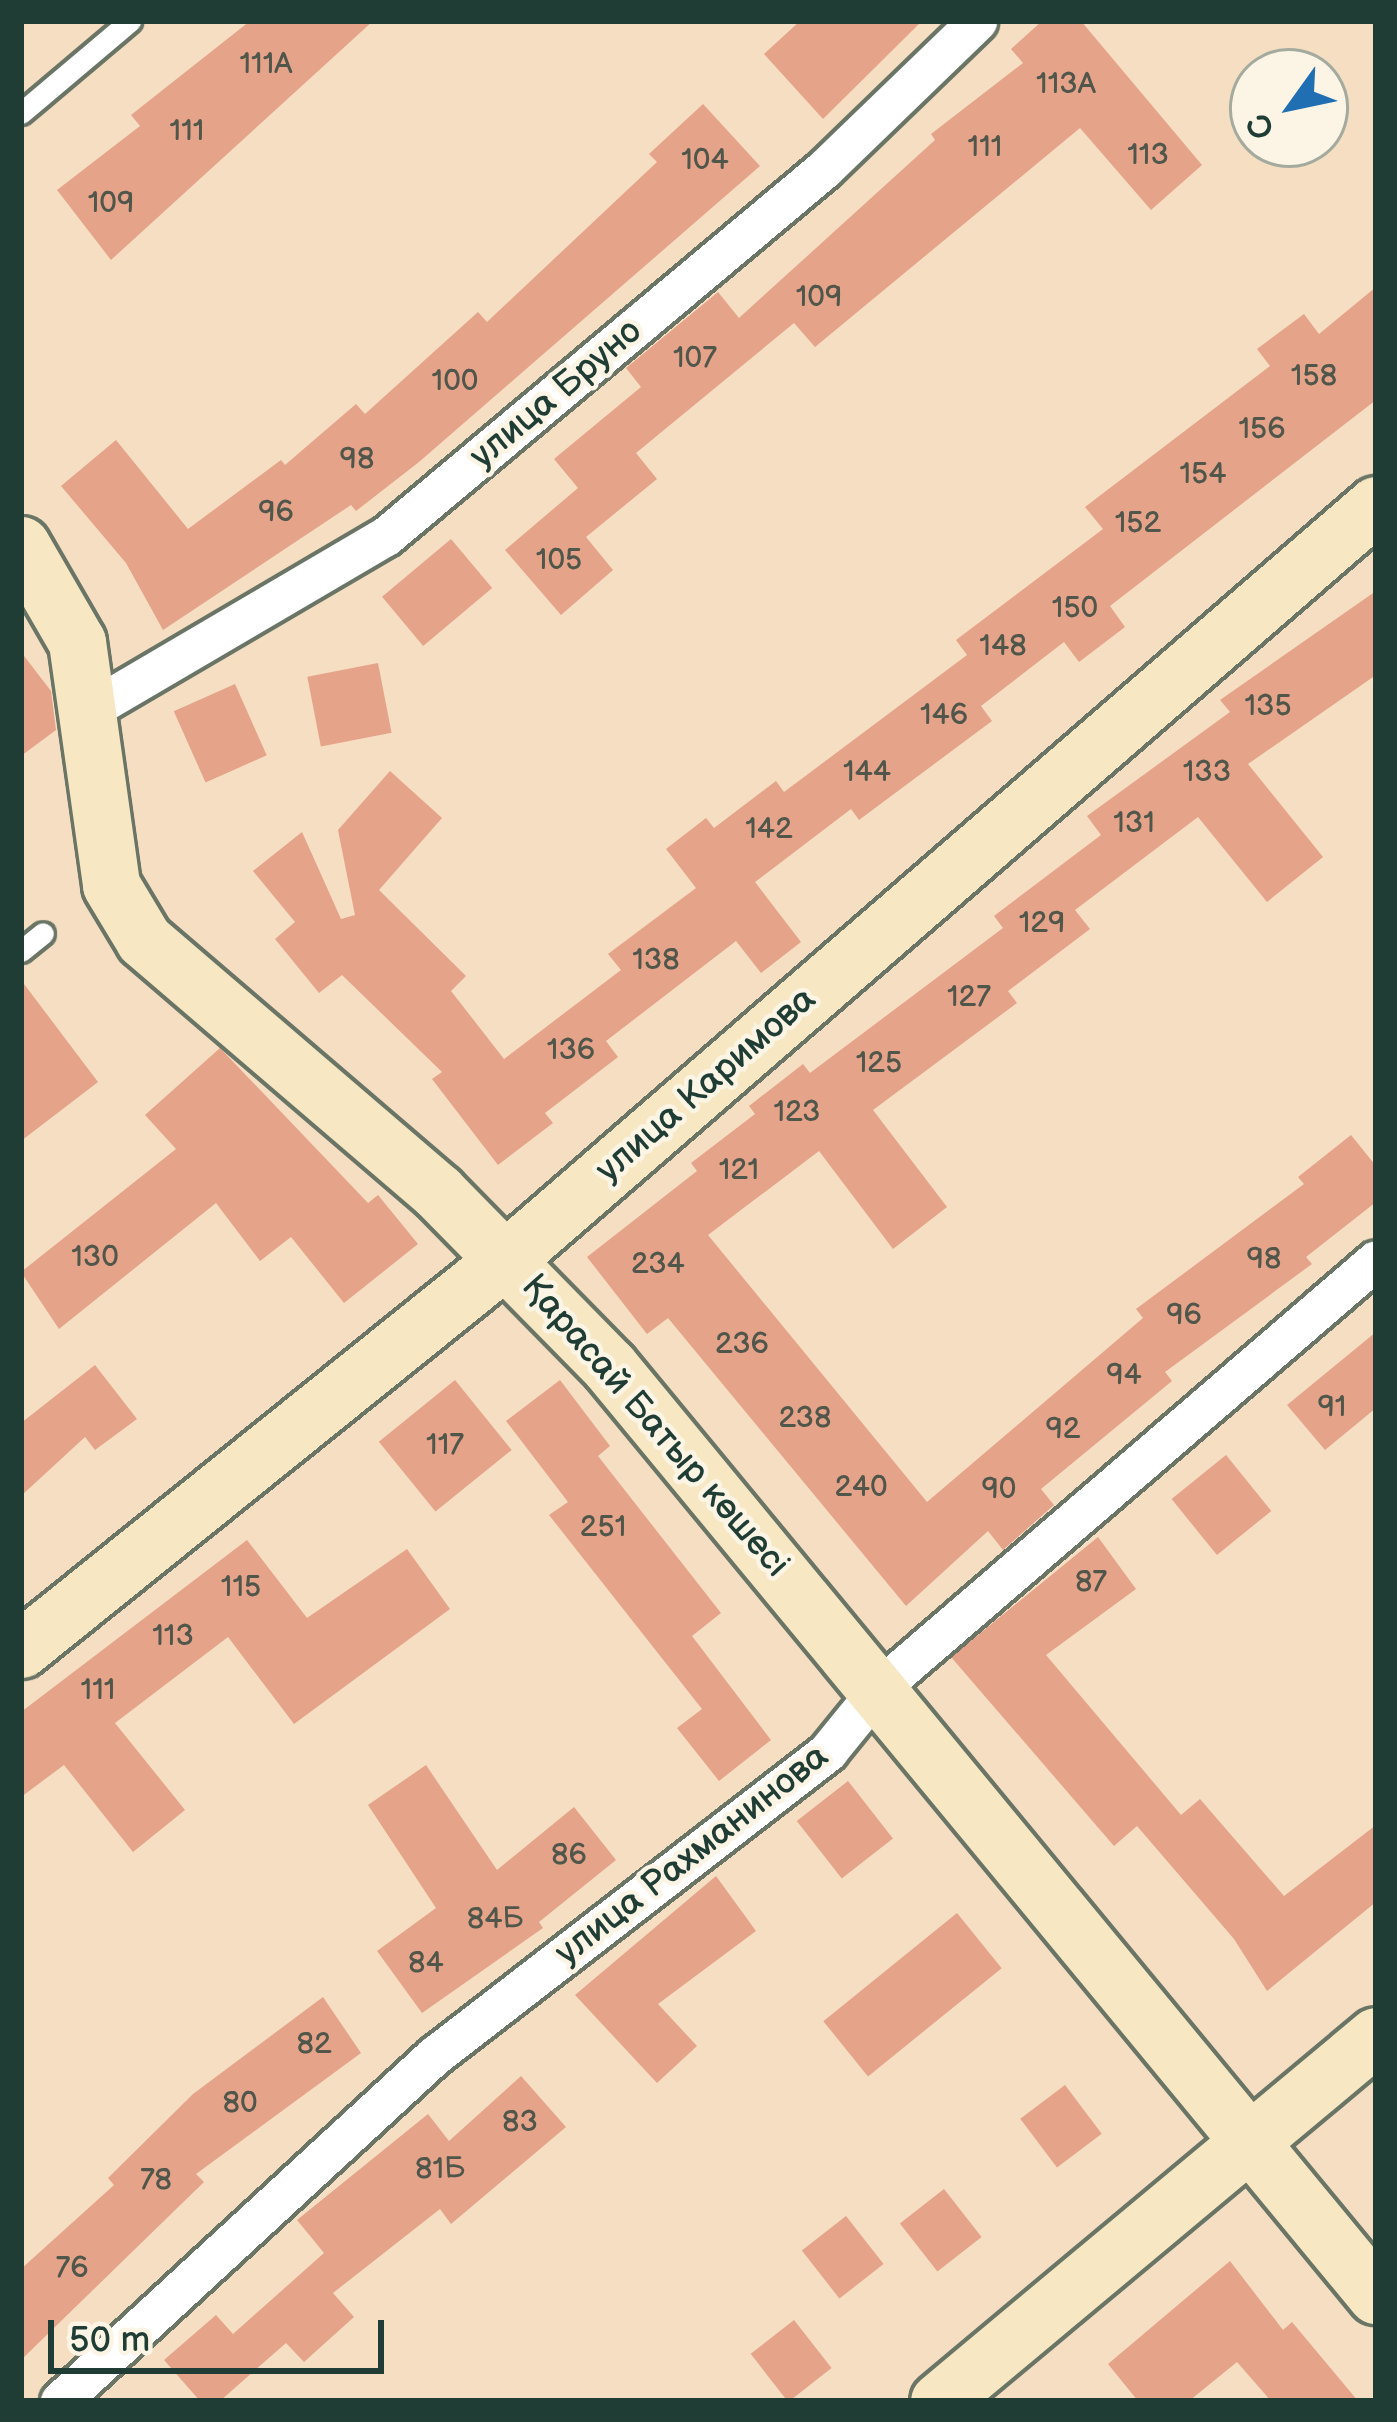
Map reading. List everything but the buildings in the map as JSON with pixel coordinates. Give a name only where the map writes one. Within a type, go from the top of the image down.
[{"type":"street","name":"улица Бруно","points":[[91,709],[386,536],[824,169],[977,21]]},
{"type":"street","name":"улица Каримова","points":[[21,1649],[507,1258],[1376,505]]},
{"type":"street","name":"Қарасай Батыр көшесі","points":[[21,545],[77,642],[91,709],[111,885],[144,940],[507,1258],[609,1366],[880,1687],[1376,2295]]},
{"type":"street","name":"улица Рахманинова","points":[[60,2401],[434,2056],[828,1751],[880,1687],[1376,1260]]},
{"type":"street","points":[[939,2401],[1376,2036]]},
{"type":"lane","points":[[21,113],[130,21]]},
{"type":"lane","points":[[21,951],[43,934]]}]
